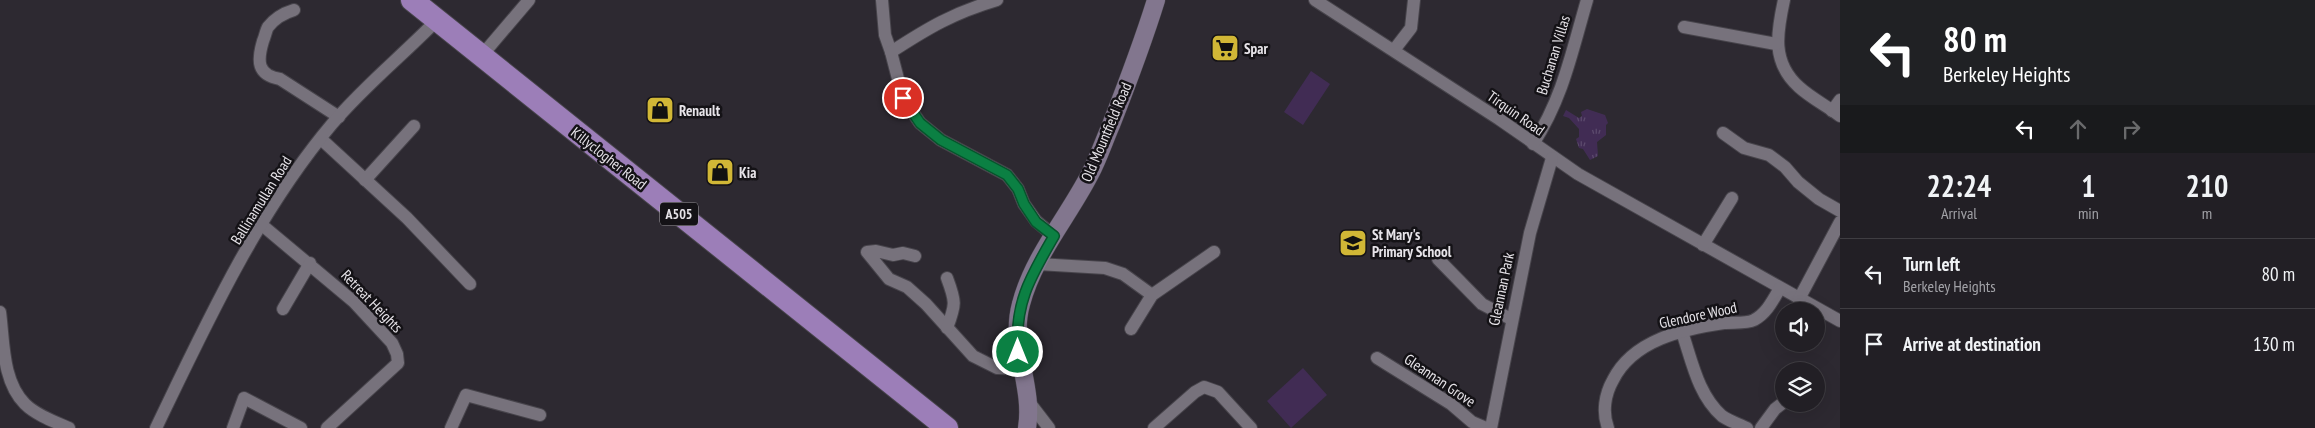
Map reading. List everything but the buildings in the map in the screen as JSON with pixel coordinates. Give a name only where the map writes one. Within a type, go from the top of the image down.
[{"type":"highway","name":"Killyclogher Road","points":[[412,0],[947,428]]},
{"type":"street","points":[[479,55],[490,47],[529,0]]},
{"type":"street","points":[[882,0],[885,35],[903,98],[920,123],[941,140],[1007,175],[1018,189],[1024,204],[1036,222],[1054,236]]},
{"type":"street","points":[[891,52],[953,14],[997,0]]},
{"type":"street","name":"Old Mountfield Road","points":[[1027,428],[1029,402],[1017,337],[1020,306],[1031,276],[1091,173],[1126,87],[1156,0]]},
{"type":"street","name":"Tirquin Road","points":[[1315,0],[1394,50],[1552,158],[1840,321]]},
{"type":"street","points":[[1394,50],[1411,28],[1414,0]]},
{"type":"street","name":"Buchanan Villas","points":[[1533,144],[1551,117],[1562,89],[1587,0]]},
{"type":"street","points":[[1784,0],[1776,44],[1787,73],[1799,87],[1836,113],[1840,100]]},
{"type":"street","points":[[294,10],[282,14],[268,27],[259,53],[261,68],[269,77],[280,78],[339,117]]},
{"type":"street","name":"Ballinamullan Road","points":[[156,428],[222,296],[262,225],[296,172],[339,117],[437,20]]},
{"type":"street","points":[[1684,28],[1776,44]]},
{"type":"street","points":[[365,180],[414,126]]},
{"type":"street","points":[[1724,133],[1744,148],[1769,156],[1785,167],[1798,182],[1819,199],[1840,211]]},
{"type":"street","points":[[321,140],[407,218],[470,284]]},
{"type":"street","name":"Gleannan Park","points":[[1491,428],[1511,319],[1530,233],[1552,158]]},
{"type":"street","points":[[1704,245],[1732,198]]},
{"type":"street","points":[[1799,299],[1840,222]]},
{"type":"street","name":"Retreat Heights","points":[[262,225],[354,302],[392,343],[397,354],[398,363],[327,428]]},
{"type":"street","points":[[914,256],[903,253],[893,255],[876,251],[867,252],[889,279],[907,287],[973,356],[997,368],[1022,369]]},
{"type":"street","points":[[1131,329],[1152,295],[1214,252]]},
{"type":"street","points":[[1438,259],[1482,304],[1511,319]]},
{"type":"street","points":[[283,309],[310,264]]},
{"type":"street","points":[[1038,264],[1105,268],[1123,274],[1152,295]]},
{"type":"street","points":[[947,278],[953,293],[955,308],[947,328]]},
{"type":"street","name":"Glendore Wood","points":[[1608,428],[1605,409],[1608,390],[1614,377],[1648,343],[1682,332],[1723,324],[1752,321],[1764,313],[1780,288]]},
{"type":"street","points":[[0,312],[8,377],[25,404],[52,421],[69,428]]},
{"type":"street","points":[[1682,332],[1699,384],[1709,402],[1724,417],[1747,428]]},
{"type":"street","name":"Gleannan Grove","points":[[1377,358],[1451,404],[1472,422],[1486,428]]},
{"type":"street","points":[[1154,428],[1195,392],[1204,387],[1218,392],[1225,398],[1251,428]]},
{"type":"street","points":[[451,428],[466,394],[540,415]]},
{"type":"street","points":[[233,428],[244,398],[301,428]]},
{"type":"street","points":[[1029,402],[1050,428]]},
{"type":"street","points":[[1761,428],[1775,409]]},
{"type":"green space","points":[[1311,71],[1330,84],[1303,125],[1284,112]]},
{"type":"green space","points":[[1587,109],[1605,115],[1608,123],[1606,125],[1606,135],[1597,142],[1598,156],[1590,160],[1583,149],[1579,148],[1576,139],[1579,137],[1579,129],[1569,118],[1563,116],[1566,110],[1579,118],[1582,116],[1581,112]]},
{"type":"green space","points":[[1303,368],[1327,395],[1291,428],[1267,401]]},
{"type":"place","name":"Spar","points":[[1225,48]]},
{"type":"place","name":"Renault","points":[[660,110]]},
{"type":"place","name":"Kia","points":[[720,172]]},
{"type":"place","name":"St Mary's Primary School","points":[[1353,243]]},
{"type":"route","points":[[903,98],[920,123],[941,140],[1007,175],[1018,189],[1024,204],[1036,222],[1054,236],[1031,276],[1020,306],[1017,337],[1018,352]]}]
